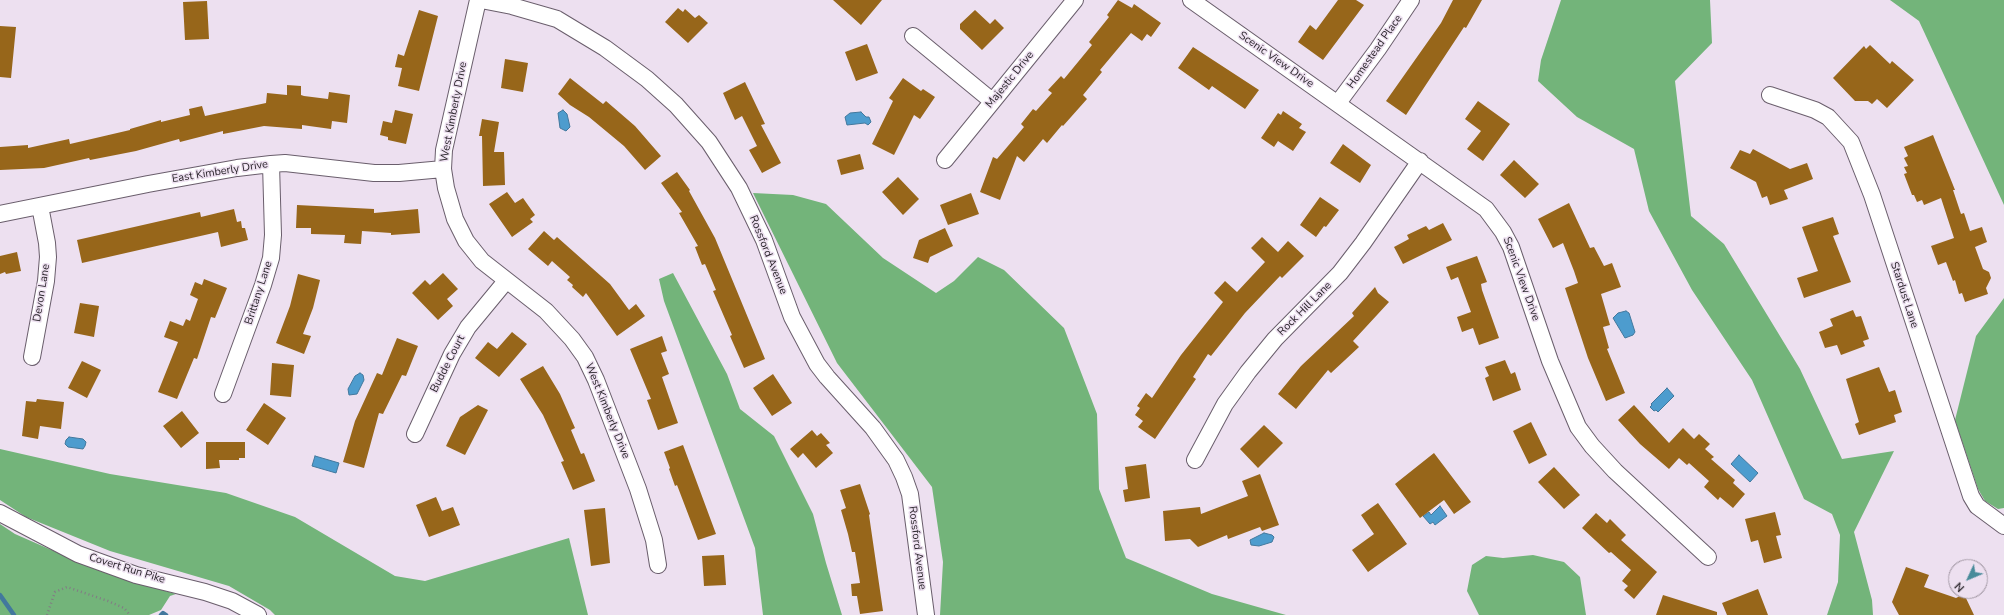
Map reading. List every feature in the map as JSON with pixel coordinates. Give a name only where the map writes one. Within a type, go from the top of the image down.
[{"type":"street","name":"West Kimberly Drive","points":[[479,0],[444,150],[443,169],[446,188],[455,219],[466,241],[482,261],[546,312],[561,326],[585,357],[596,380],[638,489],[654,540],[658,565]]},
{"type":"street","name":"Rossford Avenue","points":[[479,0],[512,6],[557,19],[600,44],[647,79],[676,105],[709,142],[739,188],[764,240],[795,323],[817,364],[873,428],[896,460],[904,477],[910,494],[926,615]]},
{"type":"street","name":"Majestic Drive","points":[[945,160],[1075,0]]},
{"type":"street","name":"Scenic View Drive","points":[[1191,0],[1486,209],[1504,232],[1513,251],[1563,394],[1578,427],[1592,446],[1648,503],[1708,557]]},
{"type":"street","name":"Homestead Place","points":[[1338,104],[1411,0]]},
{"type":"street","points":[[913,36],[992,101]]},
{"type":"street","name":"Stardust Lane","points":[[1770,95],[1815,110],[1828,117],[1851,142],[1872,195],[1971,496],[1977,506],[2004,526]]},
{"type":"street","name":"Rock Hill Lane","points":[[1195,460],[1225,404],[1248,372],[1275,339],[1340,273],[1364,243],[1420,161]]},
{"type":"street","name":"East Kimberly Drive","points":[[0,214],[148,184],[237,168],[271,164],[285,163],[374,173],[399,173],[443,169]]},
{"type":"street","name":"Brittany Lane","points":[[223,394],[263,285],[271,258],[274,235],[271,164]]},
{"type":"street","name":"Devon Lane","points":[[32,357],[46,281],[48,257],[40,206]]},
{"type":"street","name":"Budde Court","points":[[415,434],[452,354],[468,327],[506,281]]},
{"type":"street","name":"Covert Run Pike","points":[[0,513],[78,554],[136,574],[205,592],[237,603],[258,615]]},
{"type":"path","points":[[47,615],[55,592],[67,587],[96,596],[124,608],[130,615]]},
{"type":"green space","points":[[1561,0],[1710,0],[1712,43],[1675,81],[1691,216],[1724,244],[1800,369],[1842,459],[1894,451],[1854,532],[1872,600],[1873,615],[1827,615],[1838,582],[1840,535],[1832,514],[1804,499],[1752,380],[1692,290],[1649,211],[1634,149],[1577,117],[1538,81],[1541,60]]},
{"type":"green space","points":[[1890,0],[2004,0],[2004,205],[1919,21]]},
{"type":"green space","points":[[753,193],[793,195],[826,204],[883,258],[936,293],[954,281],[978,257],[1004,270],[1064,328],[1097,414],[1099,489],[1126,558],[1212,594],[1286,615],[940,615],[943,562],[932,487],[837,363]]},
{"type":"green space","points":[[673,273],[727,374],[740,409],[774,436],[813,514],[842,615],[763,615],[755,548],[664,301],[659,279]]},
{"type":"green space","points":[[2004,298],[2004,508],[1998,509],[1985,501],[1978,489],[1955,420],[1976,336]]},
{"type":"green space","points":[[0,449],[110,474],[226,493],[295,517],[395,576],[425,581],[569,538],[588,615],[275,615],[270,610],[229,586],[110,551],[26,517],[0,500]]},
{"type":"green space","points":[[0,524],[15,534],[79,562],[127,580],[176,594],[170,596],[161,610],[149,615],[0,615]]},
{"type":"green space","points":[[1533,555],[1564,562],[1580,577],[1586,615],[1479,615],[1467,591],[1472,565],[1486,556],[1503,558]]},
{"type":"water","points":[[563,110],[567,114],[570,127],[566,131],[560,128],[558,113]]},
{"type":"water","points":[[861,112],[866,117],[869,117],[871,122],[868,125],[865,123],[847,125],[845,117],[850,113]]},
{"type":"water","points":[[1626,311],[1629,313],[1635,332],[1633,335],[1625,338],[1613,318],[1618,313]]},
{"type":"water","points":[[360,373],[363,375],[364,380],[357,394],[349,395],[348,389],[355,376]]},
{"type":"water","points":[[1667,388],[1674,396],[1658,412],[1656,410],[1654,411],[1650,407],[1652,405],[1651,404]]},
{"type":"water","points":[[69,437],[83,439],[86,442],[83,449],[68,447],[65,444]]},
{"type":"water","points":[[1739,455],[1758,473],[1750,482],[1731,464]]},
{"type":"water","points":[[315,456],[339,463],[336,473],[312,466]]},
{"type":"water","points":[[1440,506],[1447,516],[1435,525],[1433,522],[1430,524],[1423,516],[1429,512],[1431,515]]},
{"type":"water","points":[[1264,533],[1274,537],[1272,542],[1259,546],[1251,545],[1250,540]]},
{"type":"building","points":[[833,0],[882,0],[861,25]]},
{"type":"building","points":[[1118,0],[1132,8],[1134,4],[1161,23],[1151,37],[1147,34],[1142,41],[1131,33],[1100,70],[1102,72],[1083,95],[1087,99],[1063,126],[1062,125],[1047,143],[1043,139],[1024,162],[1017,156],[1000,200],[980,192],[993,157],[997,159],[1024,127],[1021,124],[1033,109],[1036,111],[1052,93],[1048,90],[1061,76],[1064,79],[1092,45],[1089,42],[1109,17],[1107,15]]},
{"type":"building","points":[[1338,0],[1356,0],[1364,5],[1323,60],[1298,42],[1310,25],[1316,30]]},
{"type":"building","points":[[1453,0],[1482,0],[1466,28],[1464,27],[1406,115],[1386,101],[1441,23]]},
{"type":"building","points":[[207,1],[209,39],[185,40],[183,2]]},
{"type":"building","points":[[678,8],[683,12],[685,9],[695,18],[699,15],[708,23],[688,43],[665,22]]},
{"type":"building","points":[[419,10],[438,16],[419,91],[398,86],[402,68],[395,67],[398,54],[404,56]]},
{"type":"building","points":[[975,10],[990,24],[995,19],[1004,28],[982,50],[960,29],[960,24]]},
{"type":"building","points":[[0,26],[16,27],[11,78],[0,77]]},
{"type":"building","points":[[867,44],[878,73],[856,81],[845,52]]},
{"type":"building","points":[[1870,45],[1890,64],[1892,61],[1914,80],[1887,108],[1877,99],[1872,104],[1868,101],[1855,101],[1833,78],[1864,46],[1866,49]]},
{"type":"building","points":[[1193,47],[1259,90],[1245,109],[1212,86],[1209,90],[1178,68]]},
{"type":"building","points":[[505,59],[528,63],[523,92],[501,88]]},
{"type":"building","points":[[570,78],[603,104],[606,101],[635,126],[661,156],[645,170],[624,146],[589,117],[570,105],[558,94]]},
{"type":"building","points":[[903,78],[921,91],[923,89],[935,97],[920,119],[914,115],[894,155],[872,144],[893,101],[889,98]]},
{"type":"building","points":[[745,82],[765,124],[761,125],[781,163],[762,173],[749,150],[757,146],[742,116],[735,120],[723,93]]},
{"type":"building","points":[[287,85],[301,86],[301,95],[304,96],[328,99],[329,92],[350,95],[347,123],[332,121],[331,129],[302,125],[302,129],[264,126],[223,134],[223,131],[180,142],[179,139],[136,151],[90,160],[89,158],[44,168],[0,170],[0,147],[28,145],[28,148],[69,139],[70,144],[130,130],[161,120],[161,122],[190,115],[189,109],[202,106],[205,116],[266,103],[267,93],[287,95]]},
{"type":"building","points":[[1478,101],[1510,124],[1483,161],[1467,149],[1481,131],[1465,119]]},
{"type":"building","points":[[395,110],[413,114],[406,144],[388,140],[388,137],[380,135],[383,121],[392,123]]},
{"type":"building","points":[[1283,111],[1302,124],[1299,128],[1306,132],[1293,151],[1278,141],[1274,147],[1261,138],[1278,113],[1281,115]]},
{"type":"building","points":[[482,119],[499,122],[494,152],[504,152],[505,185],[483,186],[482,136],[479,136]]},
{"type":"building","points":[[1933,135],[1955,190],[1953,190],[1961,214],[1964,213],[1970,231],[1982,227],[1987,242],[1975,247],[1983,269],[1989,272],[1991,278],[1986,288],[1988,294],[1965,302],[1962,293],[1959,294],[1955,280],[1953,281],[1946,262],[1938,265],[1931,246],[1954,238],[1941,198],[1924,205],[1922,200],[1917,202],[1914,195],[1912,195],[1904,174],[1907,173],[1904,167],[1908,166],[1904,158],[1908,156],[1904,147]]},
{"type":"building","points":[[1343,144],[1371,165],[1360,183],[1330,163]]},
{"type":"building","points":[[1753,149],[1790,169],[1807,163],[1813,179],[1784,190],[1788,199],[1770,205],[1767,196],[1762,198],[1756,182],[1730,168],[1740,150],[1750,154]]},
{"type":"building","points":[[860,154],[864,169],[841,175],[837,160]]},
{"type":"building","points":[[1514,160],[1539,184],[1525,198],[1500,175]]},
{"type":"building","points":[[677,172],[690,190],[689,191],[715,238],[765,359],[744,368],[713,291],[716,290],[705,264],[702,265],[695,247],[698,246],[679,213],[682,212],[661,183]]},
{"type":"building","points":[[898,177],[919,199],[903,215],[882,192]]},
{"type":"building","points":[[507,192],[515,203],[523,198],[535,215],[530,219],[533,222],[512,237],[489,204]]},
{"type":"building","points":[[971,193],[979,214],[948,225],[940,205]]},
{"type":"building","points":[[1320,197],[1339,210],[1316,237],[1300,225]]},
{"type":"building","points":[[1569,203],[1590,248],[1594,247],[1604,266],[1612,263],[1621,287],[1601,294],[1610,325],[1603,327],[1609,348],[1607,349],[1625,393],[1606,401],[1588,358],[1565,288],[1578,283],[1574,271],[1563,243],[1553,248],[1538,219]]},
{"type":"building","points":[[297,205],[374,209],[374,213],[418,209],[420,233],[391,235],[391,233],[362,231],[361,244],[344,243],[345,235],[311,234],[311,228],[296,228]]},
{"type":"building","points":[[234,209],[237,222],[241,221],[242,228],[245,228],[248,240],[221,247],[218,232],[82,263],[77,240],[200,212],[201,217]]},
{"type":"building","points":[[1833,217],[1839,234],[1833,236],[1851,282],[1804,298],[1797,278],[1818,271],[1802,227]]},
{"type":"building","points":[[1443,223],[1452,240],[1403,264],[1394,247],[1409,239],[1407,235],[1426,226],[1429,230]]},
{"type":"building","points":[[945,228],[953,246],[930,257],[928,263],[913,258],[919,240]]},
{"type":"building","points":[[544,231],[554,240],[557,237],[610,284],[629,310],[636,304],[645,316],[617,336],[586,293],[583,297],[572,287],[573,285],[567,280],[570,277],[552,261],[548,266],[528,249]]},
{"type":"building","points":[[1262,237],[1278,252],[1288,241],[1304,256],[1282,278],[1280,276],[1245,313],[1211,356],[1208,354],[1193,377],[1196,379],[1155,439],[1138,427],[1143,421],[1135,415],[1140,408],[1137,406],[1146,393],[1152,398],[1181,355],[1223,302],[1214,293],[1225,281],[1237,292],[1265,262],[1251,248]]},
{"type":"building","points":[[17,252],[21,271],[6,274],[5,272],[0,274],[0,256]]},
{"type":"building","points":[[1477,256],[1487,282],[1481,284],[1482,290],[1499,338],[1479,345],[1473,328],[1462,332],[1457,317],[1471,312],[1458,277],[1451,280],[1446,267]]},
{"type":"building","points":[[443,273],[458,289],[447,299],[453,306],[438,320],[412,293],[425,280],[430,285]]},
{"type":"building","points":[[298,274],[320,280],[313,308],[303,334],[311,336],[304,354],[276,343],[290,306]]},
{"type":"building","points":[[204,279],[227,288],[215,318],[211,317],[197,359],[194,358],[177,399],[158,392],[178,342],[164,337],[170,321],[183,326],[186,319],[190,321],[198,299],[190,295],[195,282],[202,285]]},
{"type":"building","points":[[1375,287],[1378,293],[1389,302],[1353,341],[1359,347],[1331,373],[1328,370],[1296,409],[1278,394],[1301,366],[1354,316],[1352,313]]},
{"type":"building","points":[[80,303],[99,306],[94,337],[74,333]]},
{"type":"building","points":[[1853,310],[1856,317],[1861,316],[1869,339],[1863,341],[1865,346],[1841,355],[1837,345],[1825,348],[1819,332],[1833,326],[1830,319]]},
{"type":"building","points":[[512,332],[527,344],[499,377],[475,358],[488,342],[497,349]]},
{"type":"building","points":[[662,336],[667,351],[661,353],[669,374],[662,377],[678,423],[658,430],[647,400],[651,399],[630,349]]},
{"type":"building","points":[[397,338],[418,346],[406,376],[402,375],[383,414],[379,413],[364,468],[343,462],[355,421],[377,373],[382,375]]},
{"type":"building","points":[[1505,360],[1511,374],[1515,372],[1521,390],[1493,401],[1485,378],[1489,376],[1485,367]]},
{"type":"building","points":[[82,361],[101,370],[87,398],[68,388]]},
{"type":"building","points":[[272,363],[294,365],[291,397],[270,395]]},
{"type":"building","points":[[543,366],[560,394],[575,428],[571,430],[581,454],[584,453],[595,481],[573,490],[561,462],[564,461],[543,415],[520,379]]},
{"type":"building","points":[[1879,367],[1889,392],[1895,390],[1902,412],[1894,415],[1896,422],[1859,435],[1855,424],[1859,422],[1846,379]]},
{"type":"building","points":[[773,374],[792,403],[772,416],[753,388]]},
{"type":"building","points":[[37,399],[64,402],[61,429],[40,426],[38,439],[22,436],[26,401],[36,402]]},
{"type":"building","points":[[264,403],[286,418],[268,445],[246,430]]},
{"type":"building","points":[[478,405],[488,410],[465,455],[446,446],[460,417]]},
{"type":"building","points":[[1634,405],[1669,443],[1683,428],[1694,439],[1699,434],[1710,444],[1705,449],[1714,457],[1711,459],[1735,480],[1733,483],[1745,494],[1733,508],[1720,497],[1718,500],[1704,487],[1709,481],[1689,463],[1687,465],[1679,458],[1669,469],[1640,444],[1618,420]]},
{"type":"building","points":[[182,411],[199,433],[181,448],[163,426]]},
{"type":"building","points":[[1531,422],[1547,455],[1529,464],[1513,431]]},
{"type":"building","points":[[1264,425],[1283,443],[1258,468],[1240,449]]},
{"type":"building","points":[[812,430],[817,436],[821,433],[830,443],[826,445],[833,453],[816,468],[803,453],[798,458],[790,449]]},
{"type":"building","points":[[206,442],[245,442],[245,458],[239,458],[239,460],[219,460],[220,468],[206,469]]},
{"type":"building","points":[[683,445],[716,534],[698,540],[677,485],[675,486],[664,452]]},
{"type":"building","points":[[1434,453],[1471,502],[1454,514],[1444,500],[1420,518],[1395,484]]},
{"type":"building","points":[[1146,464],[1150,498],[1125,502],[1123,490],[1128,489],[1125,467]]},
{"type":"building","points":[[1554,467],[1580,495],[1564,509],[1538,482]]},
{"type":"building","points":[[1260,474],[1279,525],[1262,531],[1260,527],[1228,539],[1227,535],[1198,547],[1190,539],[1165,541],[1163,511],[1200,507],[1201,514],[1248,496],[1242,481]]},
{"type":"building","points":[[860,484],[870,514],[883,611],[860,614],[857,596],[852,596],[851,584],[860,583],[855,552],[852,552],[841,510],[846,508],[840,490]]},
{"type":"building","points":[[436,497],[442,511],[453,507],[460,525],[429,537],[416,505]]},
{"type":"building","points":[[1378,503],[1407,544],[1368,572],[1352,550],[1374,534],[1361,515]]},
{"type":"building","points":[[605,508],[610,563],[591,566],[584,510]]},
{"type":"building","points":[[1775,512],[1781,535],[1776,536],[1782,558],[1764,563],[1758,540],[1751,542],[1745,519]]},
{"type":"building","points":[[1596,513],[1607,523],[1610,519],[1626,535],[1621,540],[1657,572],[1634,599],[1624,590],[1628,586],[1622,581],[1631,570],[1611,552],[1609,553],[1582,528]]},
{"type":"building","points":[[724,555],[726,585],[704,586],[702,556]]},
{"type":"building","points":[[1906,567],[1929,575],[1924,587],[1948,595],[1948,599],[1966,599],[1974,615],[1899,615],[1892,602]]},
{"type":"building","points":[[1758,589],[1768,615],[1727,615],[1722,603]]},
{"type":"building","points":[[1663,595],[1717,612],[1717,615],[1656,615]]},
{"type":"waterway","points":[[0,595],[14,615]]},
{"type":"waterway","points":[[161,615],[163,613],[166,615]]}]
